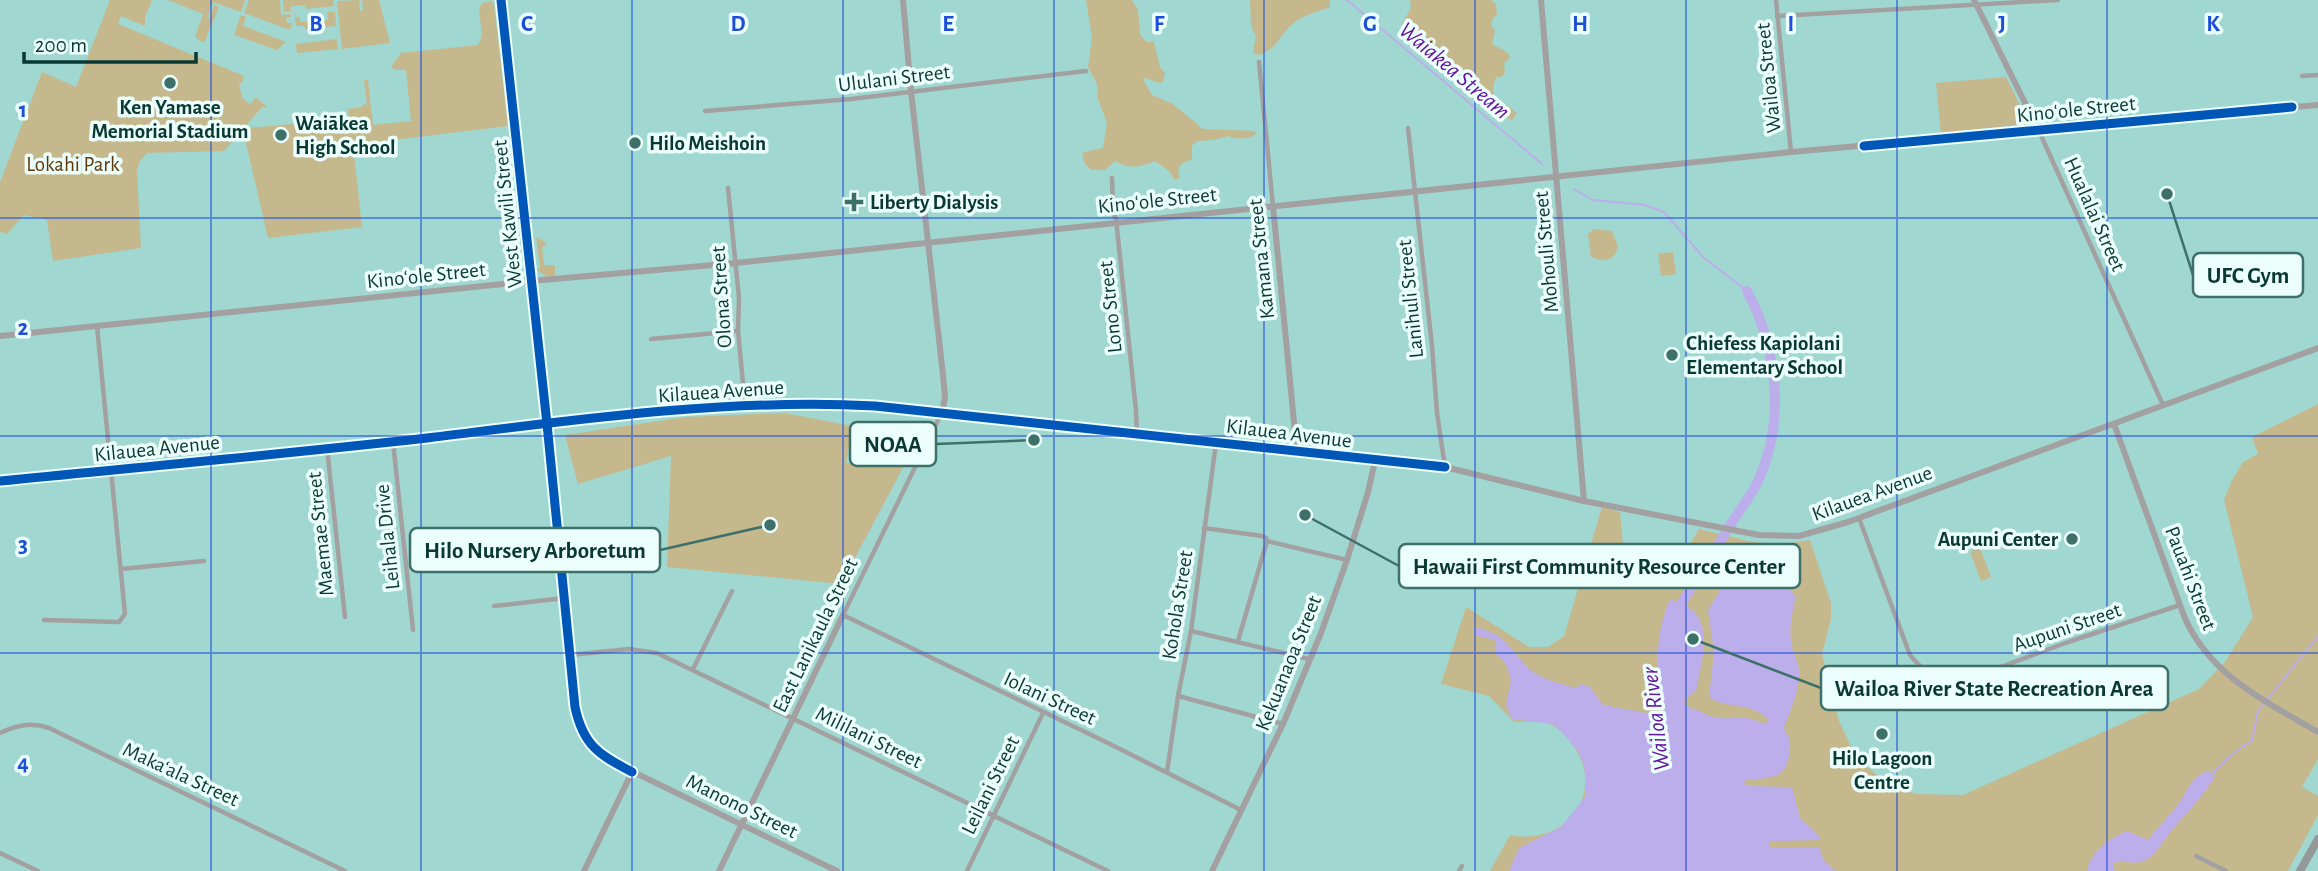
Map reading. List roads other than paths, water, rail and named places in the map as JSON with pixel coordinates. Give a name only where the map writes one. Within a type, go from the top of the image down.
[{"type":"main road","points":[[2300,871],[2318,839]]},
{"type":"street","name":"West Kawili Street","points":[[501,0],[564,598]]},
{"type":"street","points":[[903,0],[945,397],[942,413]]},
{"type":"street","name":"Mohouli Street","points":[[1541,0],[1584,500]]},
{"type":"street","name":"Wailoa Street","points":[[1776,0],[1791,152]]},
{"type":"street","points":[[1777,16],[1975,2],[2058,0]]},
{"type":"street","name":"Hualalai Street","points":[[1975,2],[2039,131],[2163,405]]},
{"type":"street","name":"Kamana Street","points":[[1259,62],[1297,453]]},
{"type":"street","name":"Ululani Street","points":[[705,111],[851,99],[1086,71]]},
{"type":"street","points":[[2302,76],[2318,75]]},
{"type":"street","name":"Kinoʻole Street","points":[[0,336],[531,281],[736,263],[1791,152],[2318,105]]},
{"type":"street","name":"Lanihuli Street","points":[[1408,128],[1445,467]]},
{"type":"street","name":"Lono Street","points":[[1112,178],[1113,213],[1116,221],[1137,434]]},
{"type":"street","name":"Olona Street","points":[[728,188],[736,263],[738,331],[745,405]]},
{"type":"street","points":[[44,620],[120,622],[125,614],[97,326]]},
{"type":"street","points":[[651,339],[738,331]]},
{"type":"street","name":"Kilauea Avenue","points":[[0,481],[745,405],[865,405],[1445,467],[1702,525],[1759,535],[1807,535],[2318,348]]},
{"type":"street","name":"East Lanikaula Street","points":[[719,871],[942,413]]},
{"type":"street","name":"Pauahi Street","points":[[2114,424],[2180,605],[2195,638],[2209,658],[2231,679],[2318,732]]},
{"type":"street","name":"Leihala Drive","points":[[393,442],[412,630]]},
{"type":"street","name":"Kohola Street","points":[[1167,772],[1191,631],[1216,442]]},
{"type":"street","name":"Maemae Street","points":[[327,448],[345,617]]},
{"type":"street","name":"Kekuanaoa Street","points":[[1212,871],[1283,724],[1321,633],[1347,560],[1375,461]]},
{"type":"street","name":"Aupuni Street","points":[[1858,518],[1910,655],[1924,670],[1941,678],[1971,678],[2180,605]]},
{"type":"street","points":[[1204,528],[1262,536],[1267,541],[1347,560]]},
{"type":"street","points":[[1238,641],[1267,541]]},
{"type":"street","points":[[121,569],[204,561]]},
{"type":"street","points":[[694,668],[732,591]]},
{"type":"street","points":[[494,607],[564,598]]},
{"type":"street","name":"Manono Street","points":[[564,598],[575,707],[582,732],[599,752],[632,772],[837,871]]},
{"type":"street","name":"Iolani Street","points":[[843,615],[1241,810]]},
{"type":"street","points":[[1191,631],[1309,659]]},
{"type":"street","name":"Mililani Street","points":[[570,656],[629,649],[657,653],[694,668],[1108,871]]},
{"type":"street","points":[[1178,696],[1283,724]]},
{"type":"street","name":"Leilani Street","points":[[967,871],[1043,713]]},
{"type":"street","name":"Maka‘ala Street","points":[[0,733],[22,725],[37,724],[49,728],[345,871]]},
{"type":"street","points":[[584,871],[632,772]]},
{"type":"street","points":[[0,853],[38,871]]},
{"type":"street","points":[[2196,856],[2226,871]]},
{"type":"waterway","name":"Waiakea Stream","points":[[1347,0],[1542,164]]},
{"type":"waterway","points":[[1574,189],[1593,200],[1645,205],[1664,212],[1703,257],[1747,291]]},
{"type":"waterway","name":"Wailoa River","points":[[1677,616],[1681,604],[1755,487],[1765,464],[1771,439],[1775,414],[1772,363],[1758,314],[1747,291]]},
{"type":"waterway","points":[[2213,773],[2252,740],[2258,711],[2318,636]]},
{"type":"place","name":"Ken Yamase Memorial Stadium","points":[[170,83]]},
{"type":"place","name":"Waiākea High School","points":[[281,135]]},
{"type":"place","name":"Hilo Meishoin","points":[[635,143]]},
{"type":"place","name":"UFC Gym","points":[[2167,194]]},
{"type":"place","name":"Liberty Dialysis","points":[[854,202]]},
{"type":"place","name":"Chiefess Kapiolani Elementary School","points":[[1672,355]]},
{"type":"place","name":"NOAA","points":[[1034,440]]},
{"type":"place","name":"Hawaii First Community Resource Center","points":[[1305,515]]},
{"type":"place","name":"Hilo Nursery Arboretum","points":[[770,525]]},
{"type":"place","name":"Aupuni Center","points":[[2072,539]]},
{"type":"place","name":"Wailoa River State Recreation Area","points":[[1693,639]]},
{"type":"place","name":"Hilo Lagoon Centre","points":[[1882,734]]},
{"type":"park label","name":"Lokahi Park","points":[[73,164]]}]
